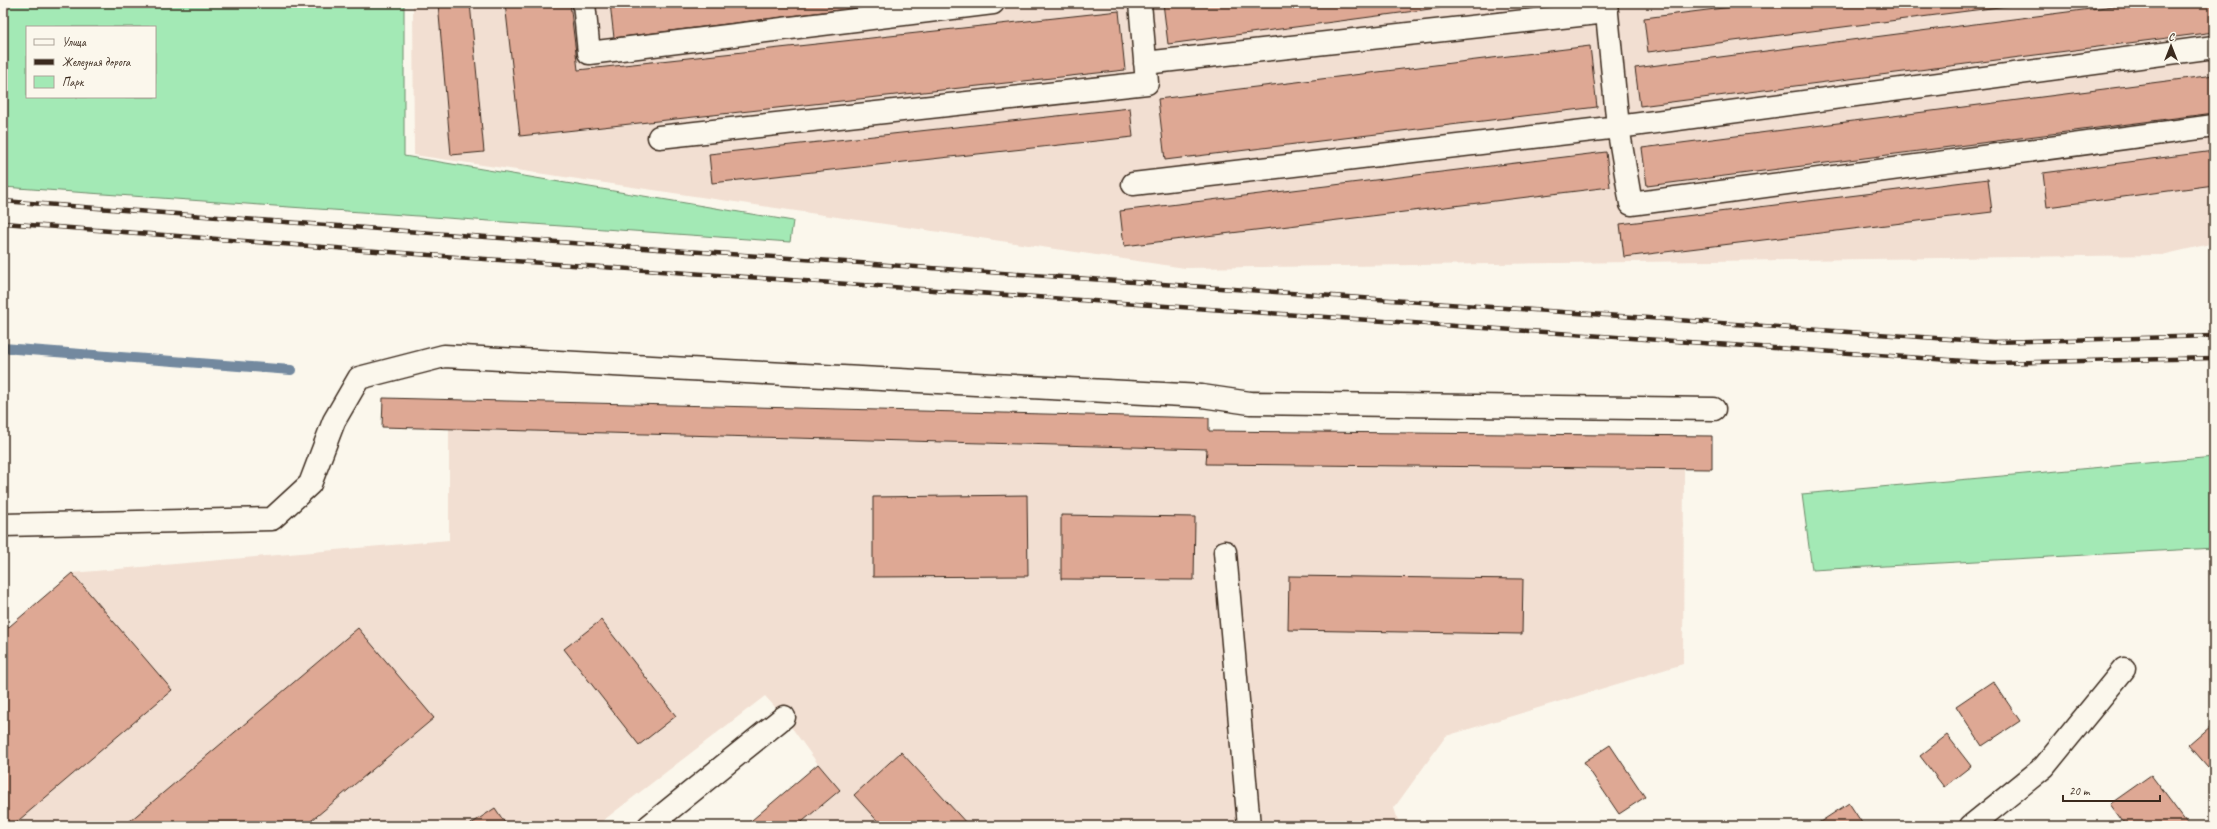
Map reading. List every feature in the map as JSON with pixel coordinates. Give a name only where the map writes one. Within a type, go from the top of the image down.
[{"type":"street","points":[[584,3],[589,53],[992,3]]},
{"type":"street","points":[[659,137],[1147,83],[1140,3]]},
{"type":"street","points":[[1145,63],[1606,7],[1618,128],[1630,204],[2214,126]]},
{"type":"street","points":[[1133,184],[1618,128],[2214,47]]},
{"type":"street","points":[[3,525],[272,519],[310,484],[334,421],[360,378],[444,356],[1202,396],[1250,403],[1714,409]]},
{"type":"street","points":[[1225,552],[1249,826]]},
{"type":"street","points":[[1971,826],[2044,767],[2124,669]]},
{"type":"street","points":[[649,826],[784,716]]},
{"type":"shaded area","points":[[413,3],[2214,3],[2214,243],[2162,255],[1185,268],[414,155]]},
{"type":"shaded area","points":[[449,429],[1207,449],[1207,464],[1684,469],[1683,664],[1446,736],[1394,808],[1400,826],[797,826],[840,790],[818,764],[784,717],[765,696],[596,826],[3,826],[3,632],[72,573],[449,540]]},
{"type":"green space","points":[[3,3],[404,3],[404,156],[793,221],[790,242],[3,187]]},
{"type":"green space","points":[[2214,457],[2214,548],[1812,570],[1802,494]]},
{"type":"building","points":[[438,3],[470,3],[484,152],[451,155]]},
{"type":"building","points":[[505,3],[570,3],[578,70],[1119,11],[1125,70],[520,136]]},
{"type":"building","points":[[610,3],[896,3],[614,38]]},
{"type":"building","points":[[1163,3],[1475,3],[1168,44]]},
{"type":"building","points":[[1763,3],[2030,3],[1648,52],[1644,18]]},
{"type":"building","points":[[2137,3],[2214,3],[2214,32],[1640,106],[1635,68]]},
{"type":"building","points":[[1590,46],[1597,107],[1165,160],[1158,99]]},
{"type":"building","points":[[2214,75],[2214,113],[1647,186],[1642,148]]},
{"type":"building","points":[[1130,108],[1133,137],[712,183],[709,154]]},
{"type":"building","points":[[2214,151],[2214,185],[2047,207],[2043,173]]},
{"type":"building","points":[[1606,152],[1610,187],[1124,246],[1120,211]]},
{"type":"building","points":[[1988,179],[1992,212],[1624,257],[1620,224]]},
{"type":"building","points":[[383,398],[1209,418],[1209,431],[1712,436],[1712,469],[1206,464],[1207,449],[382,427]]},
{"type":"building","points":[[1027,495],[1028,576],[873,577],[873,497]]},
{"type":"building","points":[[1061,515],[1195,517],[1194,580],[1061,579]]},
{"type":"building","points":[[72,573],[172,690],[12,826],[3,826],[3,632]]},
{"type":"building","points":[[1289,576],[1523,579],[1522,634],[1288,630]]},
{"type":"building","points":[[601,620],[676,716],[639,745],[564,649]]},
{"type":"building","points":[[358,628],[434,718],[305,826],[124,826]]},
{"type":"building","points":[[1993,681],[2020,721],[1982,746],[1956,706]]},
{"type":"building","points":[[2211,726],[2214,729],[2214,774],[2189,745]]},
{"type":"building","points":[[1947,735],[1971,766],[1944,787],[1920,756]]},
{"type":"building","points":[[1610,745],[1645,797],[1619,814],[1584,762]]},
{"type":"building","points":[[901,752],[969,826],[882,826],[854,795]]},
{"type":"building","points":[[818,764],[840,790],[797,826],[745,826]]},
{"type":"building","points":[[2151,775],[2189,826],[2126,826],[2110,804]]},
{"type":"building","points":[[1849,803],[1864,826],[1814,826]]},
{"type":"building","points":[[495,808],[507,826],[468,826]]},
{"type":"waterway","points":[[3,348],[291,370]]},
{"type":"railway","points":[[3,201],[472,236],[1993,342],[2214,336]]},
{"type":"railway","points":[[3,223],[470,258],[1993,363],[2214,358]]}]
